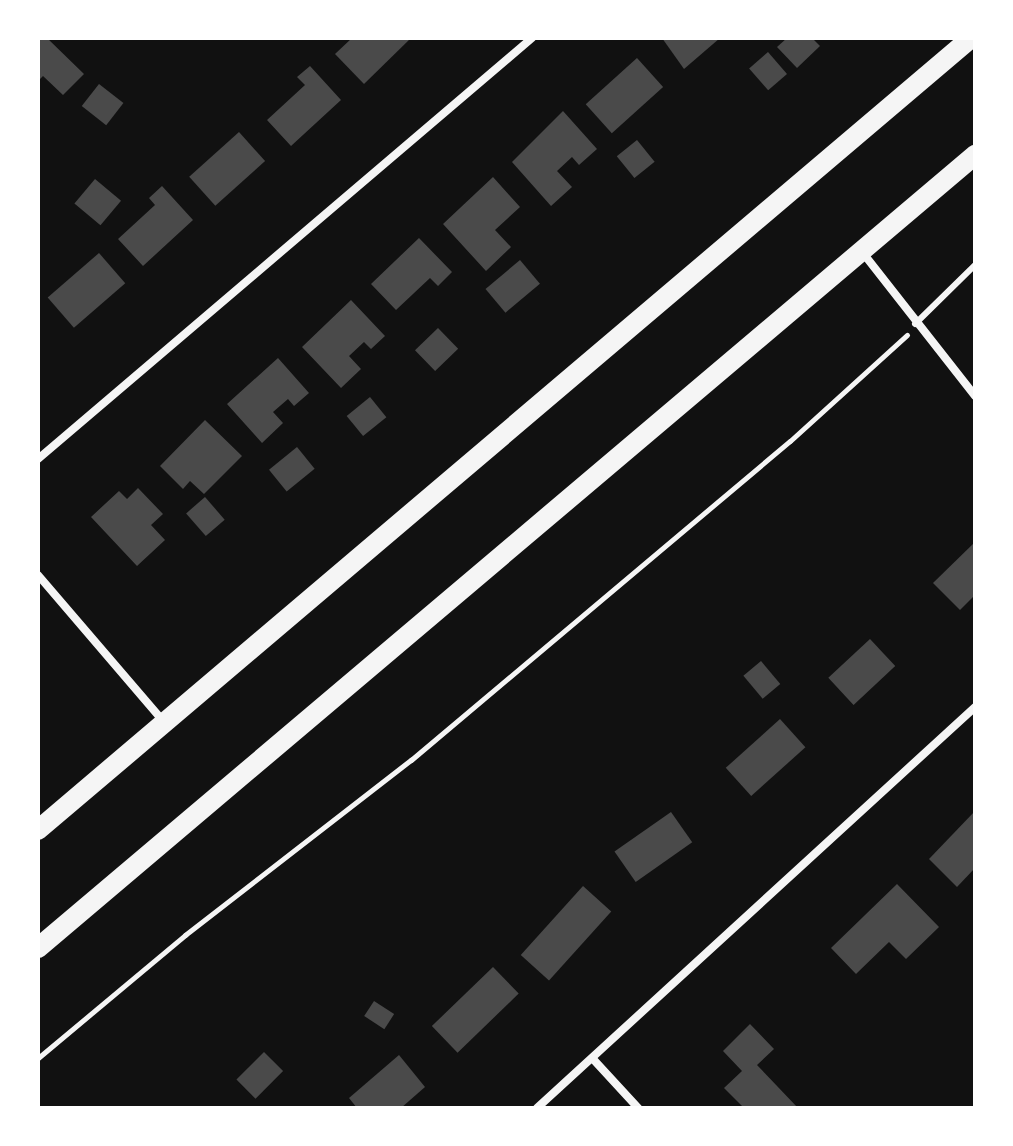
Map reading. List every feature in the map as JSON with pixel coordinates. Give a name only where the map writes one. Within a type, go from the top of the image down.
[{"type":"main road","points":[[38,830],[971,38]]},
{"type":"main road","points":[[38,948],[975,155]]},
{"type":"street","points":[[38,459],[532,38]]},
{"type":"street","points":[[862,253],[915,324],[975,396]]},
{"type":"street","points":[[38,575],[164,722]]},
{"type":"street","points":[[537,1108],[975,707]]},
{"type":"street","points":[[593,1059],[638,1108]]},
{"type":"lane","points":[[915,324],[975,265]]},
{"type":"path","points":[[38,1058],[185,935],[411,760],[790,441],[915,324]]},
{"type":"building","points":[[38,38],[47,38],[84,74],[63,95],[43,76],[38,81]]},
{"type":"building","points":[[352,38],[411,38],[364,84],[335,54]]},
{"type":"building","points":[[662,38],[720,38],[684,69]]},
{"type":"building","points":[[787,38],[812,38],[820,46],[797,68],[777,47]]},
{"type":"building","points":[[768,52],[787,74],[768,90],[749,68]]},
{"type":"building","points":[[637,58],[663,87],[612,133],[586,104]]},
{"type":"building","points":[[310,66],[341,100],[291,146],[267,120],[305,85],[297,77]]},
{"type":"building","points":[[99,84],[123,103],[106,125],[82,106]]},
{"type":"building","points":[[563,111],[597,149],[579,165],[572,157],[557,171],[572,187],[551,206],[512,162]]},
{"type":"building","points":[[239,132],[265,161],[215,206],[189,177]]},
{"type":"building","points":[[637,140],[655,162],[634,178],[617,156]]},
{"type":"building","points":[[493,177],[520,207],[495,230],[511,247],[486,271],[443,224]]},
{"type":"building","points":[[95,179],[121,201],[100,225],[74,204]]},
{"type":"building","points":[[162,186],[193,220],[143,266],[118,239],[155,205],[149,198]]},
{"type":"building","points":[[419,238],[452,272],[438,286],[430,278],[396,310],[371,284]]},
{"type":"building","points":[[99,253],[125,283],[74,328],[48,298]]},
{"type":"building","points":[[520,260],[540,284],[505,313],[486,289]]},
{"type":"building","points":[[351,300],[385,336],[371,349],[364,342],[349,356],[361,369],[341,388],[302,347]]},
{"type":"building","points":[[438,328],[458,349],[435,371],[415,350]]},
{"type":"building","points":[[278,358],[309,393],[294,406],[288,399],[273,412],[283,423],[262,443],[227,404]]},
{"type":"building","points":[[370,397],[386,417],[363,436],[347,416]]},
{"type":"building","points":[[205,420],[242,456],[204,494],[190,481],[183,489],[160,466]]},
{"type":"building","points":[[297,447],[315,469],[287,491],[269,470]]},
{"type":"building","points":[[138,488],[163,514],[151,525],[165,540],[137,566],[91,517],[119,491],[127,499]]},
{"type":"building","points":[[205,497],[225,520],[206,536],[186,513]]},
{"type":"building","points":[[975,542],[975,595],[960,610],[933,583]]},
{"type":"building","points":[[870,639],[895,666],[854,705],[828,678]]},
{"type":"building","points":[[761,661],[780,684],[763,699],[743,676]]},
{"type":"building","points":[[780,719],[805,747],[751,796],[726,768]]},
{"type":"building","points":[[975,811],[975,868],[957,887],[929,859]]},
{"type":"building","points":[[671,812],[692,842],[636,882],[614,852]]},
{"type":"building","points":[[897,884],[939,927],[906,959],[889,942],[856,974],[831,948]]},
{"type":"building","points":[[583,886],[611,911],[549,981],[521,955]]},
{"type":"building","points":[[493,967],[519,994],[458,1053],[432,1026]]},
{"type":"building","points":[[374,1001],[394,1014],[384,1029],[364,1016]]},
{"type":"building","points":[[750,1024],[774,1049],[757,1065],[798,1108],[744,1108],[724,1088],[742,1071],[723,1051]]},
{"type":"building","points":[[264,1052],[283,1071],[256,1099],[236,1080]]},
{"type":"building","points":[[399,1055],[425,1087],[401,1108],[357,1108],[349,1098]]}]
